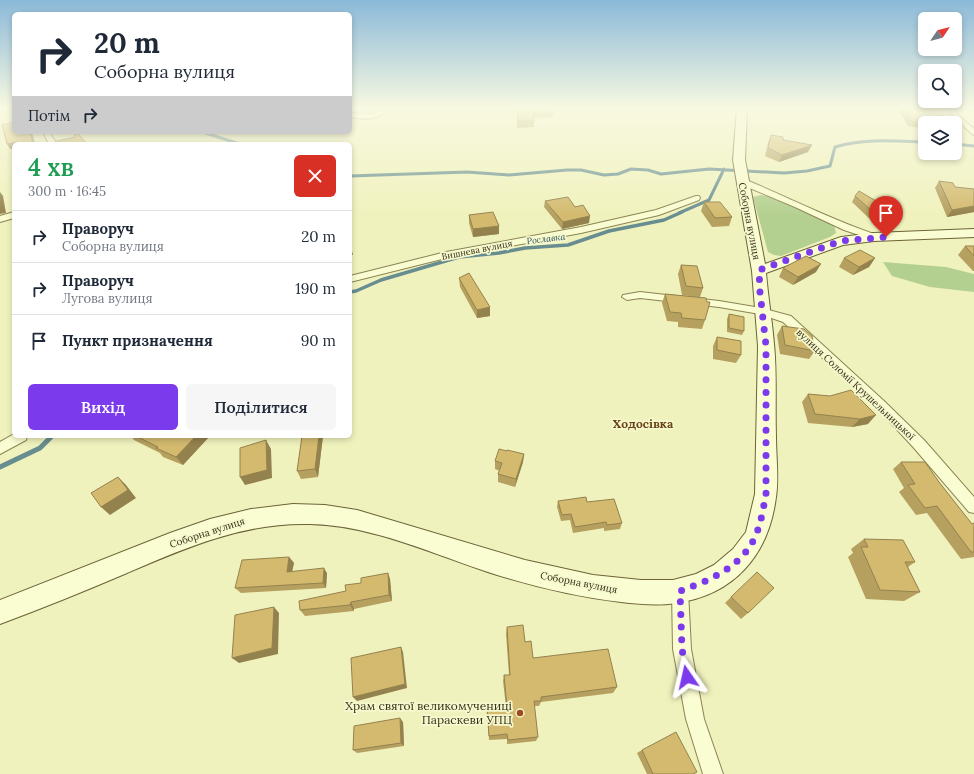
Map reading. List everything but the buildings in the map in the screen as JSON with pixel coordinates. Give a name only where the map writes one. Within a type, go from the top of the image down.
[{"type":"street","name":"Соборна вулиця","points":[[0,612],[216,527],[245,519],[294,514],[316,514],[357,520],[512,567],[564,581],[609,590],[645,592],[680,591],[722,573],[737,562],[754,539],[762,517],[766,494],[766,346],[759,270],[741,173],[741,144]]},
{"type":"street","points":[[741,173],[798,205],[847,228],[874,237]]},
{"type":"street","name":"Вишнева вулиця","points":[[352,278],[446,255],[581,230],[659,212],[696,198]]},
{"type":"street","points":[[0,219],[12,216]]},
{"type":"street","points":[[759,270],[841,241],[874,237],[974,233]]},
{"type":"street","name":"вулиця Соломії Крушельницької","points":[[627,297],[648,296],[719,304],[762,311],[787,319],[880,404],[919,444],[974,507]]},
{"type":"street","points":[[0,449],[18,438]]},
{"type":"street","points":[[680,591],[682,649],[695,719],[713,774]]},
{"type":"green space","points":[[761,195],[769,196],[834,225],[836,233],[830,237],[781,256],[768,252],[753,197]]},
{"type":"green space","points":[[883,262],[946,267],[974,274],[974,292],[930,287],[892,276]]},
{"type":"waterway","points":[[724,170],[784,173],[807,171],[830,166],[835,147],[846,144]]},
{"type":"waterway","points":[[962,145],[974,146]]},
{"type":"waterway","points":[[352,176],[467,172],[509,175],[567,170],[581,170],[604,175],[618,174],[631,169],[648,170],[661,174],[709,169],[724,170]]},
{"type":"waterway","name":"Рославка","points":[[679,213],[709,200],[724,170]]},
{"type":"waterway","name":"Рославка","points":[[352,292],[381,280],[459,257],[499,253],[525,248],[568,245],[609,231],[664,220],[682,212]]},
{"type":"waterway","name":"Рославка","points":[[0,467],[40,448],[50,438]]},
{"type":"place","name":"Храм святої великомучениці Параскеви УПЦ","points":[[520,713]]},
{"type":"district","name":"Ходосівка","points":[[643,424]]},
{"type":"route","points":[[687,677],[682,649],[680,591],[722,573],[737,562],[754,539],[762,517],[766,494],[766,346],[759,270],[841,241],[886,237]]}]
